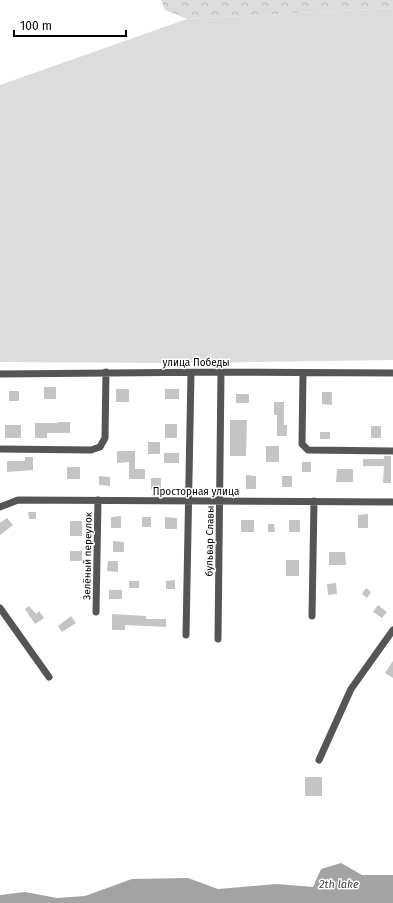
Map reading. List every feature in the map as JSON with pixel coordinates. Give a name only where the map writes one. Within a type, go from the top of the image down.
[{"type":"street","name":"улица Победы","points":[[0,374],[106,372],[393,373]]},
{"type":"street","points":[[0,450],[91,450],[100,447],[105,438],[106,372]]},
{"type":"street","name":"бульвар Славы","points":[[218,639],[221,372]]},
{"type":"street","name":"бульвар Славы","points":[[186,635],[191,373]]},
{"type":"street","points":[[303,373],[302,444],[308,450],[393,451]]},
{"type":"street","name":"Просторная улица","points":[[0,506],[18,500],[393,502]]},
{"type":"street","name":"Зелёный переулок","points":[[96,612],[98,500]]},
{"type":"street","points":[[312,616],[314,501]]},
{"type":"street","points":[[0,608],[49,677]]},
{"type":"street","points":[[319,760],[351,689],[393,630]]},
{"type":"green space","points":[[161,0],[393,0],[393,8],[187,19],[165,10]]},
{"type":"green space","points":[[393,8],[393,360],[178,363],[0,362],[0,85],[187,19]]},
{"type":"water","name":"2th lake","points":[[341,863],[362,875],[393,875],[393,903],[0,903],[0,895],[25,892],[57,898],[85,896],[132,879],[188,878],[218,889],[277,884],[313,887],[321,869]]},
{"type":"building","points":[[44,387],[56,387],[56,399],[44,399]]},
{"type":"building","points":[[116,389],[129,389],[129,402],[116,402]]},
{"type":"building","points":[[165,389],[179,389],[179,399],[165,399]]},
{"type":"building","points":[[9,391],[19,391],[19,401],[9,401]]},
{"type":"building","points":[[322,392],[332,392],[332,405],[322,404]]},
{"type":"building","points":[[236,394],[249,394],[249,403],[236,403]]},
{"type":"building","points":[[274,402],[284,402],[284,425],[287,425],[287,436],[277,436],[277,415],[274,415]]},
{"type":"building","points":[[230,420],[247,420],[246,456],[230,456]]},
{"type":"building","points":[[70,422],[70,433],[47,433],[47,438],[35,438],[35,423]]},
{"type":"building","points":[[165,424],[177,424],[177,438],[165,438]]},
{"type":"building","points":[[5,425],[21,425],[21,438],[5,438]]},
{"type":"building","points":[[371,426],[381,426],[381,438],[371,438]]},
{"type":"building","points":[[320,432],[330,432],[330,439],[320,439]]},
{"type":"building","points":[[148,442],[160,442],[160,454],[148,454]]},
{"type":"building","points":[[266,446],[279,446],[279,462],[266,462]]},
{"type":"building","points":[[117,451],[135,451],[135,469],[145,469],[145,479],[129,479],[129,462],[117,463]]},
{"type":"building","points":[[164,453],[179,453],[179,463],[164,463]]},
{"type":"building","points":[[384,456],[391,456],[391,483],[383,483],[384,466],[363,466],[363,459],[384,459]]},
{"type":"building","points":[[25,457],[33,457],[33,470],[7,472],[7,461],[25,461]]},
{"type":"building","points":[[302,462],[311,462],[311,472],[302,472]]},
{"type":"building","points":[[67,467],[80,467],[80,479],[67,479]]},
{"type":"building","points":[[337,469],[353,469],[353,482],[336,482]]},
{"type":"building","points":[[246,475],[256,476],[256,489],[246,489]]},
{"type":"building","points":[[99,476],[110,477],[110,486],[99,485]]},
{"type":"building","points":[[282,476],[292,476],[292,487],[282,487]]},
{"type":"building","points":[[151,478],[161,478],[161,489],[151,489]]},
{"type":"building","points":[[28,512],[36,512],[36,519],[29,519]]},
{"type":"building","points":[[368,514],[368,528],[358,528],[358,515]]},
{"type":"building","points":[[121,516],[121,528],[111,528],[111,517]]},
{"type":"building","points":[[142,517],[151,517],[151,527],[142,527]]},
{"type":"building","points":[[165,517],[177,518],[177,529],[165,529]]},
{"type":"building","points":[[7,518],[13,525],[0,535],[0,523]]},
{"type":"building","points":[[241,520],[254,520],[254,532],[241,532]]},
{"type":"building","points":[[289,520],[300,520],[300,532],[289,532]]},
{"type":"building","points":[[70,521],[82,521],[82,536],[70,536]]},
{"type":"building","points":[[268,524],[274,524],[275,532],[268,532]]},
{"type":"building","points":[[113,541],[124,542],[124,552],[113,552]]},
{"type":"building","points":[[70,551],[82,551],[82,561],[70,561]]},
{"type":"building","points":[[329,552],[345,552],[346,565],[329,565]]},
{"type":"building","points":[[286,560],[299,560],[299,576],[286,576]]},
{"type":"building","points":[[108,561],[118,561],[118,572],[107,571]]},
{"type":"building","points":[[175,580],[175,589],[166,589],[166,581]]},
{"type":"building","points":[[129,581],[139,581],[139,588],[129,588]]},
{"type":"building","points":[[336,583],[337,594],[328,595],[327,584]]},
{"type":"building","points":[[366,588],[371,592],[367,598],[362,594]]},
{"type":"building","points":[[109,590],[122,590],[122,599],[109,599]]},
{"type":"building","points":[[378,605],[387,612],[382,618],[373,612]]},
{"type":"building","points":[[29,606],[36,614],[39,611],[44,618],[35,624],[25,609]]},
{"type":"building","points":[[112,614],[146,616],[146,619],[166,619],[166,627],[125,625],[125,630],[112,630]]},
{"type":"building","points":[[71,616],[76,623],[62,632],[58,626]]},
{"type":"building","points":[[393,661],[393,678],[385,673]]},
{"type":"building","points":[[305,777],[322,777],[322,796],[305,796]]}]
